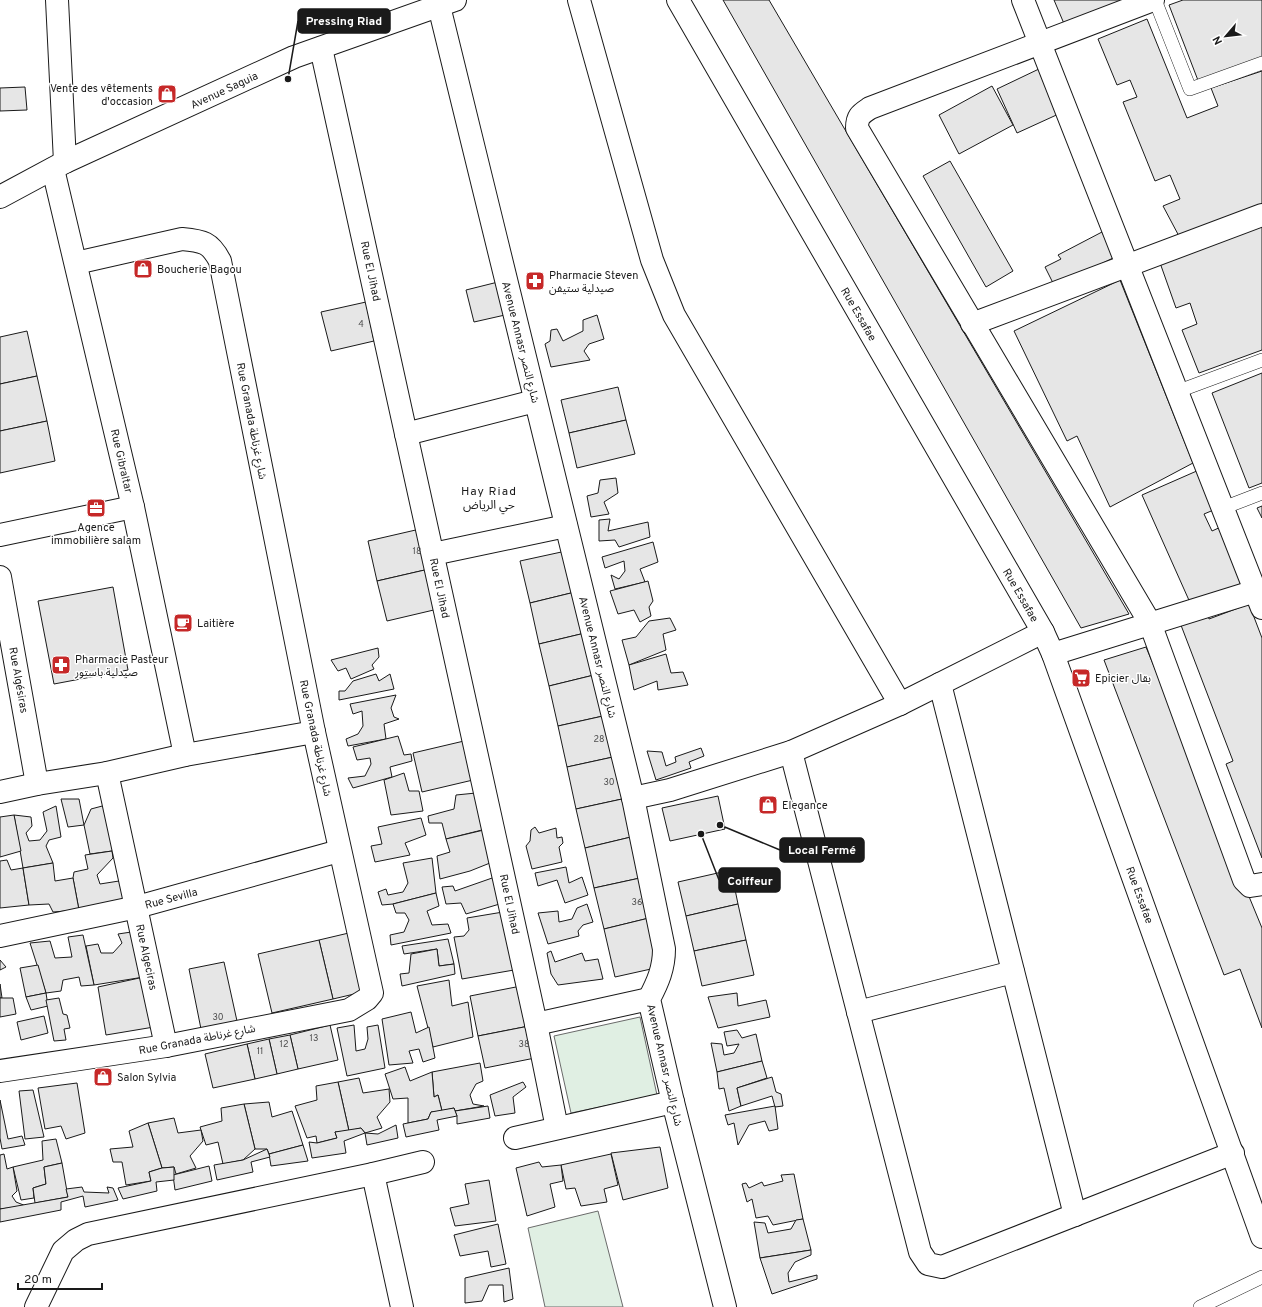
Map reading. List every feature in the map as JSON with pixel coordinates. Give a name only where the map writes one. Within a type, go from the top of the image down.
[{"type":"street","name":"Rue Gibraltar","points":[[57,0],[59,166],[76,263],[133,507],[184,755]]},
{"type":"street","points":[[579,0],[652,260],[674,315],[900,704]]},
{"type":"street","name":"Rue Essafae","points":[[678,0],[1042,632],[1052,654],[1261,1230]]},
{"type":"street","points":[[1023,0],[1222,508],[1260,596],[1150,623],[1052,654]]},
{"type":"street","points":[[1154,0],[870,108],[861,113],[857,119],[857,128],[860,136],[1150,623],[1244,880],[1250,886],[1262,884]]},
{"type":"street","name":"Avenue Saguia","points":[[0,197],[59,166],[294,57],[321,48],[409,8],[447,3]]},
{"type":"street","name":"Avenue Annasr شارع النصر","points":[[447,3],[535,401],[633,798],[664,949],[664,964],[658,982],[649,999],[672,1102],[725,1307]]},
{"type":"street","name":"Rue El Jihad","points":[[321,48],[536,1024],[557,1128]]},
{"type":"street","points":[[972,324],[1262,214]]},
{"type":"street","name":"Rue Granada شارع غرناطة","points":[[0,1071],[166,1046],[349,1010],[367,999],[372,993],[339,851],[314,732],[220,261],[212,247],[199,241],[182,239],[76,263]]},
{"type":"street","points":[[406,434],[535,401]]},
{"type":"street","points":[[0,534],[133,507]]},
{"type":"street","points":[[433,554],[566,526]]},
{"type":"street","name":"Rue Algésiras","points":[[0,576],[38,784]]},
{"type":"street","points":[[633,798],[670,790],[791,752],[900,704],[1042,632]]},
{"type":"street","points":[[940,684],[1075,1215]]},
{"type":"street","points":[[0,792],[38,784],[107,773],[184,755],[314,732]]},
{"type":"street","points":[[791,752],[920,1252],[928,1264],[942,1267],[1233,1153]]},
{"type":"street","name":"Rue Algeciras","points":[[107,773],[166,1046]]},
{"type":"street","name":"Rue Sevilla","points":[[0,936],[137,907],[339,851]]},
{"type":"street","points":[[858,1012],[1013,972]]},
{"type":"street","points":[[536,1024],[649,999]]},
{"type":"street","points":[[515,1138],[672,1102]]},
{"type":"street","points":[[36,1307],[63,1251],[76,1240],[88,1234],[373,1174],[423,1162]]},
{"type":"street","points":[[373,1174],[402,1307]]},
{"type":"lane","points":[[1154,0],[1190,89],[1262,63]]},
{"type":"lane","points":[[1176,392],[1262,360]]},
{"type":"lane","points":[[1222,508],[1262,493]]},
{"type":"lane","points":[[1200,1307],[1262,1277]]},
{"type":"green space","points":[[640,1017],[657,1095],[571,1113],[554,1036]]},
{"type":"green space","points":[[598,1211],[623,1307],[545,1307],[528,1228]]},
{"type":"building","points":[[723,0],[769,0],[1129,614],[1081,628]]},
{"type":"building","points":[[1054,0],[1132,0],[1065,26]]},
{"type":"building","points":[[1183,0],[1262,0],[1262,59],[1199,83],[1169,5]]},
{"type":"building","points":[[1147,19],[1187,118],[1218,106],[1211,88],[1262,71],[1262,206],[1180,238],[1163,206],[1180,199],[1170,175],[1155,181],[1123,102],[1137,97],[1130,80],[1117,85],[1098,39]]},
{"type":"building","points":[[1041,68],[1063,112],[1017,133],[997,89]]},
{"type":"building","points":[[992,86],[1013,125],[959,154],[939,115]]},
{"type":"building","points":[[25,87],[27,110],[0,111],[0,88]]},
{"type":"building","points":[[950,161],[1013,271],[986,287],[923,176]]},
{"type":"building","points":[[1262,222],[1262,350],[1199,373],[1182,330],[1197,324],[1190,303],[1176,308],[1159,260]]},
{"type":"building","points":[[1102,232],[1115,257],[1055,287],[1045,267],[1061,259],[1058,255]]},
{"type":"building","points":[[1120,280],[1193,463],[1110,507],[1077,436],[1067,441],[1014,331]]},
{"type":"building","points":[[498,282],[505,315],[474,322],[466,290]]},
{"type":"building","points":[[366,302],[374,341],[331,351],[321,312]]},
{"type":"building","points":[[597,315],[604,339],[589,344],[584,351],[590,360],[551,367],[545,344],[550,341],[551,330],[557,329],[563,341],[583,331],[583,320]]},
{"type":"building","points":[[27,331],[37,376],[0,384],[0,337]]},
{"type":"building","points":[[1262,373],[1262,483],[1249,488],[1212,393]]},
{"type":"building","points":[[37,376],[47,421],[0,431],[0,384]]},
{"type":"building","points":[[618,387],[626,420],[569,433],[561,400]]},
{"type":"building","points":[[626,420],[635,454],[577,468],[569,433]]},
{"type":"building","points":[[47,421],[55,461],[0,473],[0,431]]},
{"type":"building","points":[[1199,470],[1216,509],[1204,514],[1212,531],[1223,526],[1248,582],[1192,607],[1142,495]]},
{"type":"building","points":[[616,478],[618,493],[604,502],[609,514],[591,517],[587,496],[598,493],[600,480]]},
{"type":"building","points":[[1262,506],[1262,518],[1257,508]]},
{"type":"building","points":[[610,519],[608,531],[648,522],[650,537],[619,547],[615,540],[599,541],[599,520]]},
{"type":"building","points":[[420,529],[429,569],[377,581],[368,541]]},
{"type":"building","points":[[653,542],[658,562],[640,569],[645,582],[615,589],[611,575],[619,579],[625,571],[624,561],[605,568],[602,557]]},
{"type":"building","points":[[566,551],[575,592],[530,603],[520,561]]},
{"type":"building","points":[[429,569],[438,609],[387,621],[377,581]]},
{"type":"building","points":[[648,581],[653,601],[649,607],[651,616],[640,622],[634,610],[618,614],[610,591]]},
{"type":"building","points":[[113,587],[128,670],[54,684],[38,601]]},
{"type":"building","points":[[575,592],[585,633],[539,644],[530,603]]},
{"type":"building","points":[[1249,604],[1262,638],[1262,858],[1226,764],[1233,761],[1179,620],[1206,609],[1209,619]]},
{"type":"building","points":[[670,618],[676,630],[663,634],[666,650],[629,665],[622,640],[636,637],[649,621]]},
{"type":"building","points":[[585,633],[594,675],[549,686],[539,644]]},
{"type":"building","points":[[1146,647],[1262,928],[1262,1028],[1240,969],[1224,975],[1104,660]]},
{"type":"building","points":[[378,648],[379,657],[372,665],[374,669],[351,679],[346,668],[338,671],[331,660]]},
{"type":"building","points":[[666,654],[671,673],[683,672],[688,685],[658,690],[657,681],[634,690],[629,665]]},
{"type":"building","points":[[376,674],[379,681],[390,674],[394,689],[339,700],[339,691],[345,691],[353,681]]},
{"type":"building","points":[[594,675],[603,716],[558,726],[549,686]]},
{"type":"building","points":[[396,695],[391,708],[394,717],[399,719],[384,724],[386,739],[348,746],[346,739],[358,734],[363,726],[362,711],[353,714],[350,704]]},
{"type":"building","points":[[603,716],[613,757],[567,767],[558,726]]},
{"type":"building","points":[[398,736],[404,755],[411,754],[412,761],[390,767],[392,777],[353,788],[348,778],[365,776],[371,764],[370,758],[357,760],[353,747]]},
{"type":"building","points":[[464,741],[473,780],[422,792],[413,753]]},
{"type":"building","points":[[701,748],[704,756],[689,762],[691,768],[656,780],[647,751],[662,752],[666,766],[676,762],[675,757]]},
{"type":"building","points":[[613,757],[622,799],[576,809],[567,767]]},
{"type":"building","points":[[404,773],[409,791],[419,791],[423,811],[391,815],[384,780]]},
{"type":"building","points":[[476,793],[482,830],[446,839],[442,823],[429,823],[428,816],[454,809],[456,795]]},
{"type":"building","points":[[718,796],[725,829],[670,841],[662,808]]},
{"type":"building","points":[[61,799],[79,799],[84,825],[68,827]]},
{"type":"building","points":[[622,799],[631,837],[585,848],[576,809]]},
{"type":"building","points":[[106,805],[119,846],[112,851],[90,854],[84,825],[91,809]]},
{"type":"building","points":[[56,806],[61,837],[49,840],[46,846],[53,863],[23,868],[14,815],[31,817],[32,826],[26,833],[29,841],[40,840],[47,831],[43,812]]},
{"type":"building","points":[[14,815],[21,851],[0,857],[0,817]]},
{"type":"building","points":[[421,818],[426,835],[405,843],[410,855],[375,862],[371,846],[382,844],[378,827]]},
{"type":"building","points":[[535,827],[539,833],[556,828],[557,838],[562,837],[563,843],[559,847],[562,862],[532,869],[526,846],[530,841],[531,830]]},
{"type":"building","points":[[488,829],[495,861],[470,871],[440,879],[437,856],[450,852],[446,839]]},
{"type":"building","points":[[631,837],[640,878],[594,888],[585,848]]},
{"type":"building","points":[[112,851],[113,858],[97,875],[100,884],[119,881],[130,900],[79,910],[73,878],[74,872],[88,869],[85,855]]},
{"type":"building","points":[[432,858],[436,893],[393,904],[382,905],[378,892],[386,889],[388,895],[403,892],[408,883],[403,863]]},
{"type":"building","points":[[7,860],[11,870],[23,868],[29,905],[0,908],[0,861]]},
{"type":"building","points":[[53,863],[55,881],[73,878],[79,910],[53,912],[49,904],[29,905],[23,868]]},
{"type":"building","points":[[566,867],[569,883],[582,877],[588,895],[565,903],[557,880],[538,886],[535,873]]},
{"type":"building","points":[[731,870],[738,904],[686,916],[678,882]]},
{"type":"building","points":[[495,877],[503,903],[466,914],[461,903],[446,904],[442,887],[453,886],[455,891]]},
{"type":"building","points":[[640,878],[649,918],[604,929],[594,888]]},
{"type":"building","points":[[436,893],[439,906],[427,911],[432,925],[448,924],[451,933],[391,945],[390,935],[404,932],[409,920],[405,913],[396,913],[393,904]]},
{"type":"building","points":[[587,904],[593,922],[583,925],[578,931],[579,936],[548,944],[538,913],[558,911],[559,922],[572,919],[577,908]]},
{"type":"building","points":[[738,904],[746,940],[694,951],[686,916]]},
{"type":"building","points":[[503,912],[514,970],[462,979],[454,937],[464,936],[469,930],[467,918]]},
{"type":"building","points":[[649,918],[660,967],[615,977],[604,929]]},
{"type":"building","points":[[138,931],[144,977],[94,985],[86,946],[98,944],[101,953],[113,953],[122,943],[118,934]]},
{"type":"building","points":[[353,932],[367,991],[333,999],[319,940]]},
{"type":"building","points":[[83,935],[94,985],[81,986],[79,977],[63,980],[61,991],[46,993],[30,943],[50,941],[55,958],[72,957],[68,937]]},
{"type":"building","points":[[448,939],[454,964],[439,966],[437,949],[404,954],[402,946]]},
{"type":"building","points":[[319,940],[333,999],[272,1013],[258,954]]},
{"type":"building","points":[[746,940],[754,975],[702,986],[694,951]]},
{"type":"building","points":[[437,949],[439,966],[454,964],[455,974],[402,986],[400,974],[409,973],[411,954]]},
{"type":"building","points":[[551,951],[555,962],[582,953],[585,961],[598,959],[603,979],[558,985],[551,974],[547,953]]},
{"type":"building","points":[[0,960],[6,967],[0,970]]},
{"type":"building","points":[[224,962],[237,1021],[201,1029],[189,969]]},
{"type":"building","points":[[38,965],[46,993],[26,997],[20,968]]},
{"type":"building","points":[[144,977],[154,1027],[106,1035],[98,987]]},
{"type":"building","points":[[449,980],[452,1006],[468,1002],[473,1037],[433,1047],[417,986]]},
{"type":"building","points":[[0,984],[2,998],[0,998]]},
{"type":"building","points":[[521,986],[529,1026],[478,1036],[470,996]]},
{"type":"building","points":[[46,993],[48,1006],[31,1010],[26,997]]},
{"type":"building","points":[[737,993],[738,1006],[766,1000],[770,1017],[718,1028],[708,997]]},
{"type":"building","points":[[0,998],[13,998],[16,1014],[0,1017]]},
{"type":"building","points":[[59,998],[63,1014],[67,1015],[70,1028],[64,1029],[66,1040],[54,1041],[46,1000]]},
{"type":"building","points":[[411,1012],[416,1033],[429,1027],[435,1058],[423,1062],[419,1049],[409,1051],[413,1063],[389,1065],[382,1019]]},
{"type":"building","points":[[44,1016],[48,1033],[21,1040],[17,1022]]},
{"type":"building","points":[[330,1025],[338,1060],[298,1069],[290,1035]]},
{"type":"building","points":[[354,1025],[356,1051],[365,1049],[368,1039],[367,1027],[378,1025],[385,1068],[347,1076],[337,1028]]},
{"type":"building","points":[[529,1026],[535,1058],[485,1068],[478,1036]]},
{"type":"building","points":[[737,1030],[742,1038],[756,1034],[762,1061],[717,1072],[711,1043],[722,1044],[724,1055],[734,1053],[739,1044],[727,1046],[724,1032]]},
{"type":"building","points":[[290,1035],[298,1069],[277,1074],[269,1039]]},
{"type":"building","points":[[269,1039],[277,1074],[255,1079],[247,1044]]},
{"type":"building","points":[[247,1044],[255,1079],[213,1088],[205,1054]]},
{"type":"building","points":[[762,1061],[767,1078],[737,1088],[741,1106],[729,1111],[724,1088],[719,1089],[717,1072]]},
{"type":"building","points":[[480,1063],[483,1081],[476,1084],[470,1095],[473,1104],[484,1106],[455,1111],[454,1108],[442,1111],[438,1095],[434,1097],[432,1072]]},
{"type":"building","points":[[405,1067],[410,1081],[432,1072],[434,1097],[438,1095],[442,1111],[431,1112],[428,1119],[408,1123],[408,1098],[393,1099],[385,1074]]},
{"type":"building","points":[[772,1077],[776,1092],[781,1094],[783,1106],[775,1107],[772,1096],[741,1106],[737,1088]]},
{"type":"building","points":[[359,1078],[363,1093],[389,1089],[390,1102],[377,1117],[382,1128],[365,1133],[361,1128],[349,1131],[338,1082]]},
{"type":"building","points":[[338,1082],[349,1131],[335,1132],[337,1138],[317,1143],[316,1136],[307,1138],[295,1106],[317,1100],[316,1086]]},
{"type":"building","points":[[523,1082],[526,1087],[513,1097],[515,1113],[495,1116],[490,1095]]},
{"type":"building","points":[[77,1083],[85,1133],[66,1139],[61,1126],[45,1129],[38,1088]]},
{"type":"building","points":[[33,1090],[44,1137],[25,1139],[19,1091]]},
{"type":"building","points":[[0,1100],[8,1139],[22,1136],[25,1145],[2,1149],[0,1138]]},
{"type":"building","points":[[269,1102],[272,1117],[292,1111],[303,1145],[269,1154],[267,1149],[255,1149],[244,1104]]},
{"type":"building","points":[[244,1104],[255,1149],[243,1160],[223,1164],[218,1142],[206,1145],[200,1127],[222,1121],[221,1108]]},
{"type":"building","points":[[488,1106],[490,1118],[457,1124],[457,1116],[455,1111]]},
{"type":"building","points":[[775,1106],[778,1129],[769,1131],[765,1121],[749,1125],[738,1145],[734,1123],[728,1125],[725,1115]]},
{"type":"building","points":[[454,1108],[457,1116],[437,1120],[439,1130],[406,1137],[403,1124],[428,1119],[431,1112]]},
{"type":"building","points":[[174,1118],[178,1133],[201,1130],[203,1141],[190,1156],[196,1168],[176,1174],[174,1167],[162,1168],[148,1123]]},
{"type":"building","points":[[148,1123],[162,1168],[149,1172],[151,1181],[126,1185],[122,1162],[113,1162],[110,1149],[133,1147],[129,1131]]},
{"type":"building","points":[[396,1125],[398,1138],[367,1145],[365,1133],[378,1134]]},
{"type":"building","points":[[361,1128],[365,1133],[344,1141],[346,1153],[312,1158],[309,1142],[317,1143],[337,1138],[335,1132]]},
{"type":"building","points":[[56,1139],[62,1163],[44,1167],[46,1184],[33,1188],[34,1198],[21,1200],[13,1167],[43,1160],[42,1141]]},
{"type":"building","points":[[303,1145],[308,1161],[271,1166],[269,1154]]},
{"type":"building","points":[[660,1147],[668,1188],[623,1200],[611,1153]]},
{"type":"building","points":[[267,1149],[270,1157],[251,1162],[253,1172],[217,1180],[214,1165],[243,1160]]},
{"type":"building","points":[[4,1154],[7,1169],[13,1167],[17,1191],[12,1196],[16,1202],[26,1206],[0,1209],[0,1155]]},
{"type":"building","points":[[611,1154],[618,1185],[604,1189],[607,1202],[581,1206],[575,1188],[566,1189],[561,1165]]},
{"type":"building","points":[[539,1162],[542,1167],[561,1165],[563,1181],[550,1184],[555,1207],[527,1216],[516,1168]]},
{"type":"building","points":[[62,1163],[68,1197],[35,1203],[33,1188],[46,1184],[44,1167]]},
{"type":"building","points":[[209,1166],[212,1181],[175,1190],[173,1175]]},
{"type":"building","points":[[174,1167],[174,1180],[156,1182],[157,1191],[123,1199],[118,1188],[151,1181],[149,1172],[162,1168]]},
{"type":"building","points":[[794,1174],[803,1219],[773,1225],[768,1216],[756,1218],[752,1199],[747,1202],[742,1184],[746,1183],[749,1188],[762,1182],[764,1186],[783,1181],[781,1175]]},
{"type":"building","points":[[489,1180],[496,1221],[455,1226],[450,1208],[469,1204],[465,1184]]},
{"type":"building","points":[[82,1187],[84,1192],[109,1193],[107,1187],[113,1188],[118,1200],[85,1207],[83,1196],[61,1202],[61,1210],[0,1222],[0,1209],[68,1197],[66,1189]]},
{"type":"building","points":[[803,1219],[811,1250],[760,1258],[754,1222],[765,1223],[768,1233],[791,1229],[796,1220]]},
{"type":"building","points":[[498,1224],[506,1264],[491,1267],[488,1251],[460,1256],[454,1235]]},
{"type":"building","points":[[811,1250],[811,1255],[795,1262],[788,1273],[789,1282],[817,1275],[817,1279],[772,1294],[760,1258]]},
{"type":"building","points":[[509,1268],[513,1299],[504,1302],[503,1285],[489,1285],[482,1301],[465,1303],[465,1278]]},
{"type":"place","name":"Pressing Riad","points":[[288,79]]},
{"type":"place","name":"Vente des vêtements d'occasion","points":[[167,94]]},
{"type":"place","name":"Boucherie Bagou","points":[[143,269]]},
{"type":"place","name":"Pharmacie Steven صيدلية ستيفن","points":[[535,281]]},
{"type":"place","name":"Agence immobilière salam","points":[[96,508]]},
{"type":"place","name":"Laitière","points":[[183,623]]},
{"type":"place","name":"Pharmacie Pasteur صيدلية باستور","points":[[61,665]]},
{"type":"place","name":"Epicier بقال","points":[[1081,678]]},
{"type":"place","name":"Elegance","points":[[768,805]]},
{"type":"place","name":"Local Fermé","points":[[720,825]]},
{"type":"place","name":"Coiffeur","points":[[701,834]]},
{"type":"place","name":"Salon Sylvia","points":[[103,1077]]},
{"type":"district","name":"Hay Riad حي الرياض","points":[[489,498]]}]
